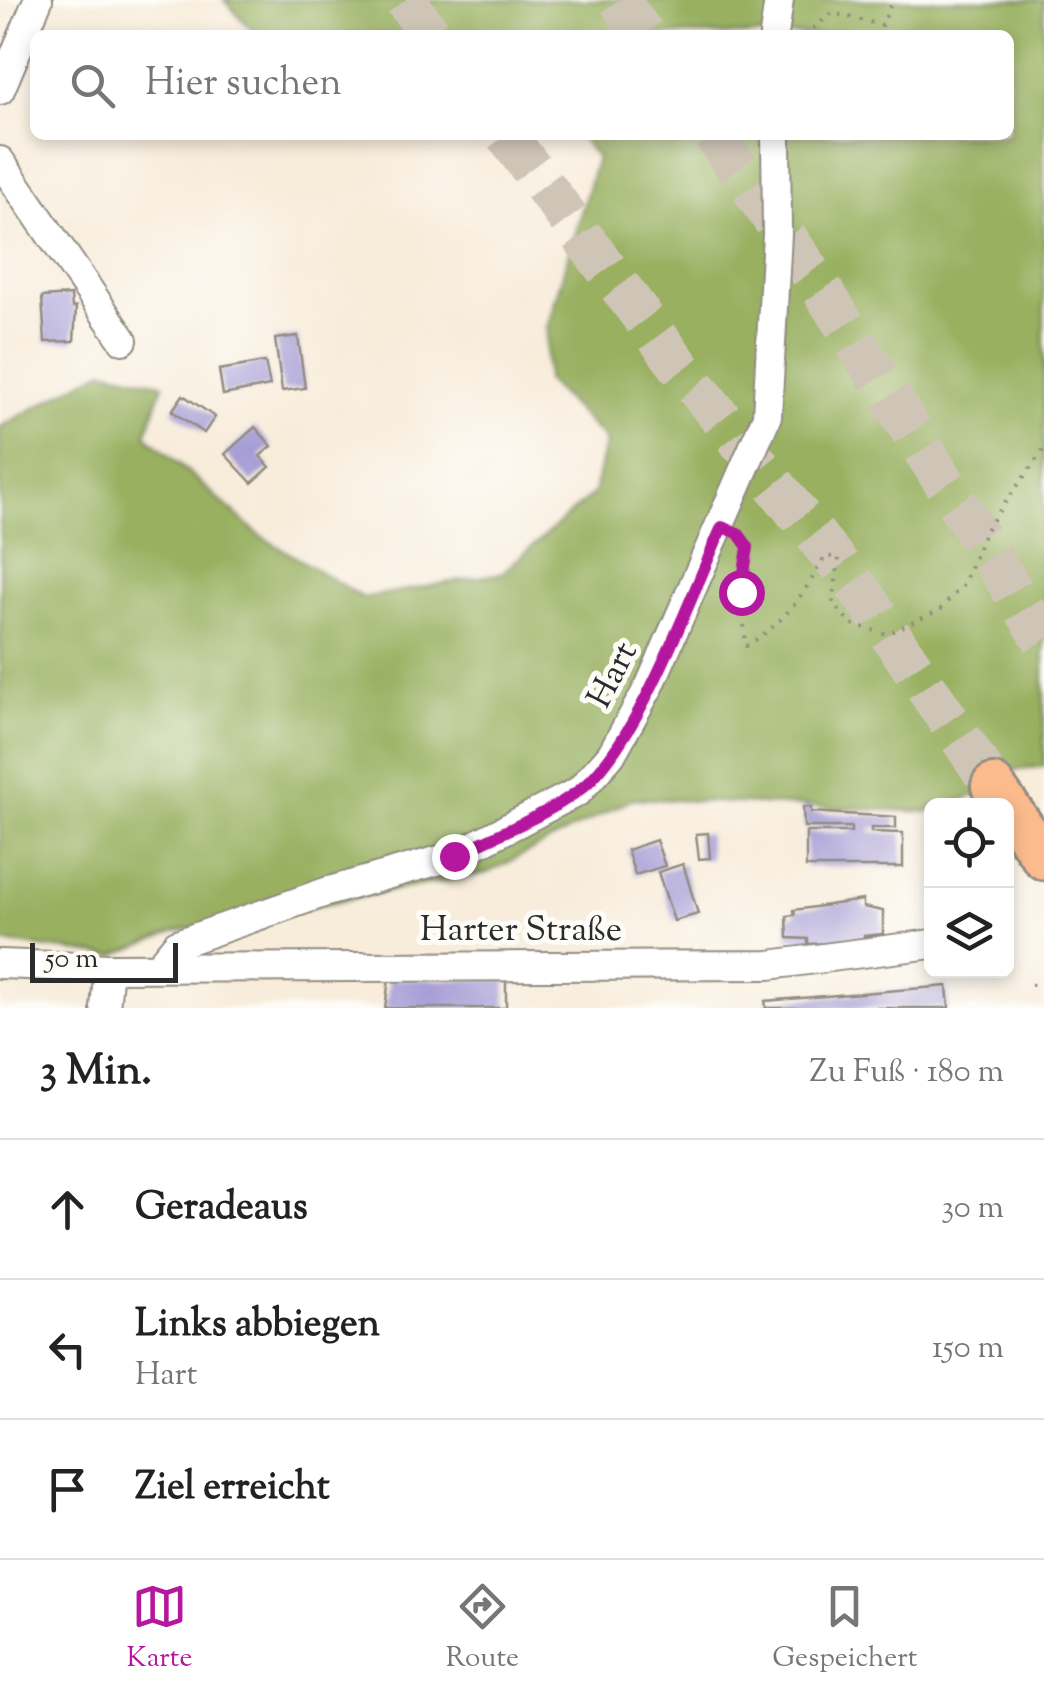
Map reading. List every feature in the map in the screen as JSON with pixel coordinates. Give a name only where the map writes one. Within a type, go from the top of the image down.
[{"type":"highway","points":[[993,786],[1044,858]]},
{"type":"street","points":[[0,90],[38,0]]},
{"type":"street","points":[[775,30],[779,0]]},
{"type":"street","name":"Hart","points":[[158,968],[177,944],[326,892],[454,856],[579,790],[611,755],[650,684],[722,527],[766,416],[777,234],[776,140]]},
{"type":"street","points":[[0,161],[123,340]]},
{"type":"street","name":"Harter Straße","points":[[0,964],[110,968],[769,965],[890,953],[924,946]]},
{"type":"street","points":[[105,1008],[110,968]]},
{"type":"path","points":[[811,30],[832,13],[882,25],[893,0]]},
{"type":"path","points":[[722,527],[738,533],[748,547],[741,592],[746,646],[767,634],[796,604],[825,556],[839,558],[833,603],[851,624],[887,634],[940,610],[962,585],[985,532],[1044,449]]},
{"type":"path","points":[[1031,985],[1044,984]]},
{"type":"green space","points":[[224,0],[1044,0],[1044,766],[1002,772],[967,798],[924,798],[924,812],[634,798],[487,873],[174,932],[113,956],[0,942],[0,427],[104,370],[163,384],[146,435],[259,535],[363,598],[502,573],[594,493],[606,440],[546,380],[547,328],[597,158],[583,140],[1014,140],[1014,30],[252,30]]},
{"type":"building","points":[[71,295],[72,308],[76,307],[74,341],[45,342],[42,297]]},
{"type":"building","points":[[298,336],[305,388],[282,391],[275,339]]},
{"type":"building","points":[[265,362],[270,386],[223,395],[219,370]]},
{"type":"building","points":[[183,395],[215,417],[204,433],[172,411]]},
{"type":"building","points":[[255,427],[272,446],[260,456],[270,467],[252,483],[225,454]]},
{"type":"building","points":[[803,807],[811,807],[811,812],[896,817],[896,828],[871,828],[871,832],[903,833],[903,867],[806,867],[806,832],[851,832],[851,827],[804,827]]},
{"type":"building","points":[[708,833],[710,858],[699,859],[696,834]]},
{"type":"building","points":[[656,840],[665,866],[635,875],[627,850]]},
{"type":"building","points":[[683,864],[698,914],[674,921],[658,872]]},
{"type":"building","points":[[863,900],[863,907],[883,911],[883,934],[864,936],[864,942],[808,944],[808,939],[788,938],[787,916],[795,915],[794,910]]},
{"type":"building","points":[[389,979],[506,980],[506,1008],[385,1008]]},
{"type":"building","points":[[947,986],[949,1008],[766,1008],[765,1001]]},
{"type":"tunnel","points":[[405,0],[427,30]]},
{"type":"tunnel","points":[[619,0],[640,30]]},
{"type":"tunnel","points":[[510,140],[683,371],[864,596],[993,786]]},
{"type":"tunnel","points":[[718,140],[816,280],[1044,640]]},
{"type":"route","points":[[454,856],[579,790],[611,755],[650,684],[722,527],[738,533],[748,547],[741,592]]}]
